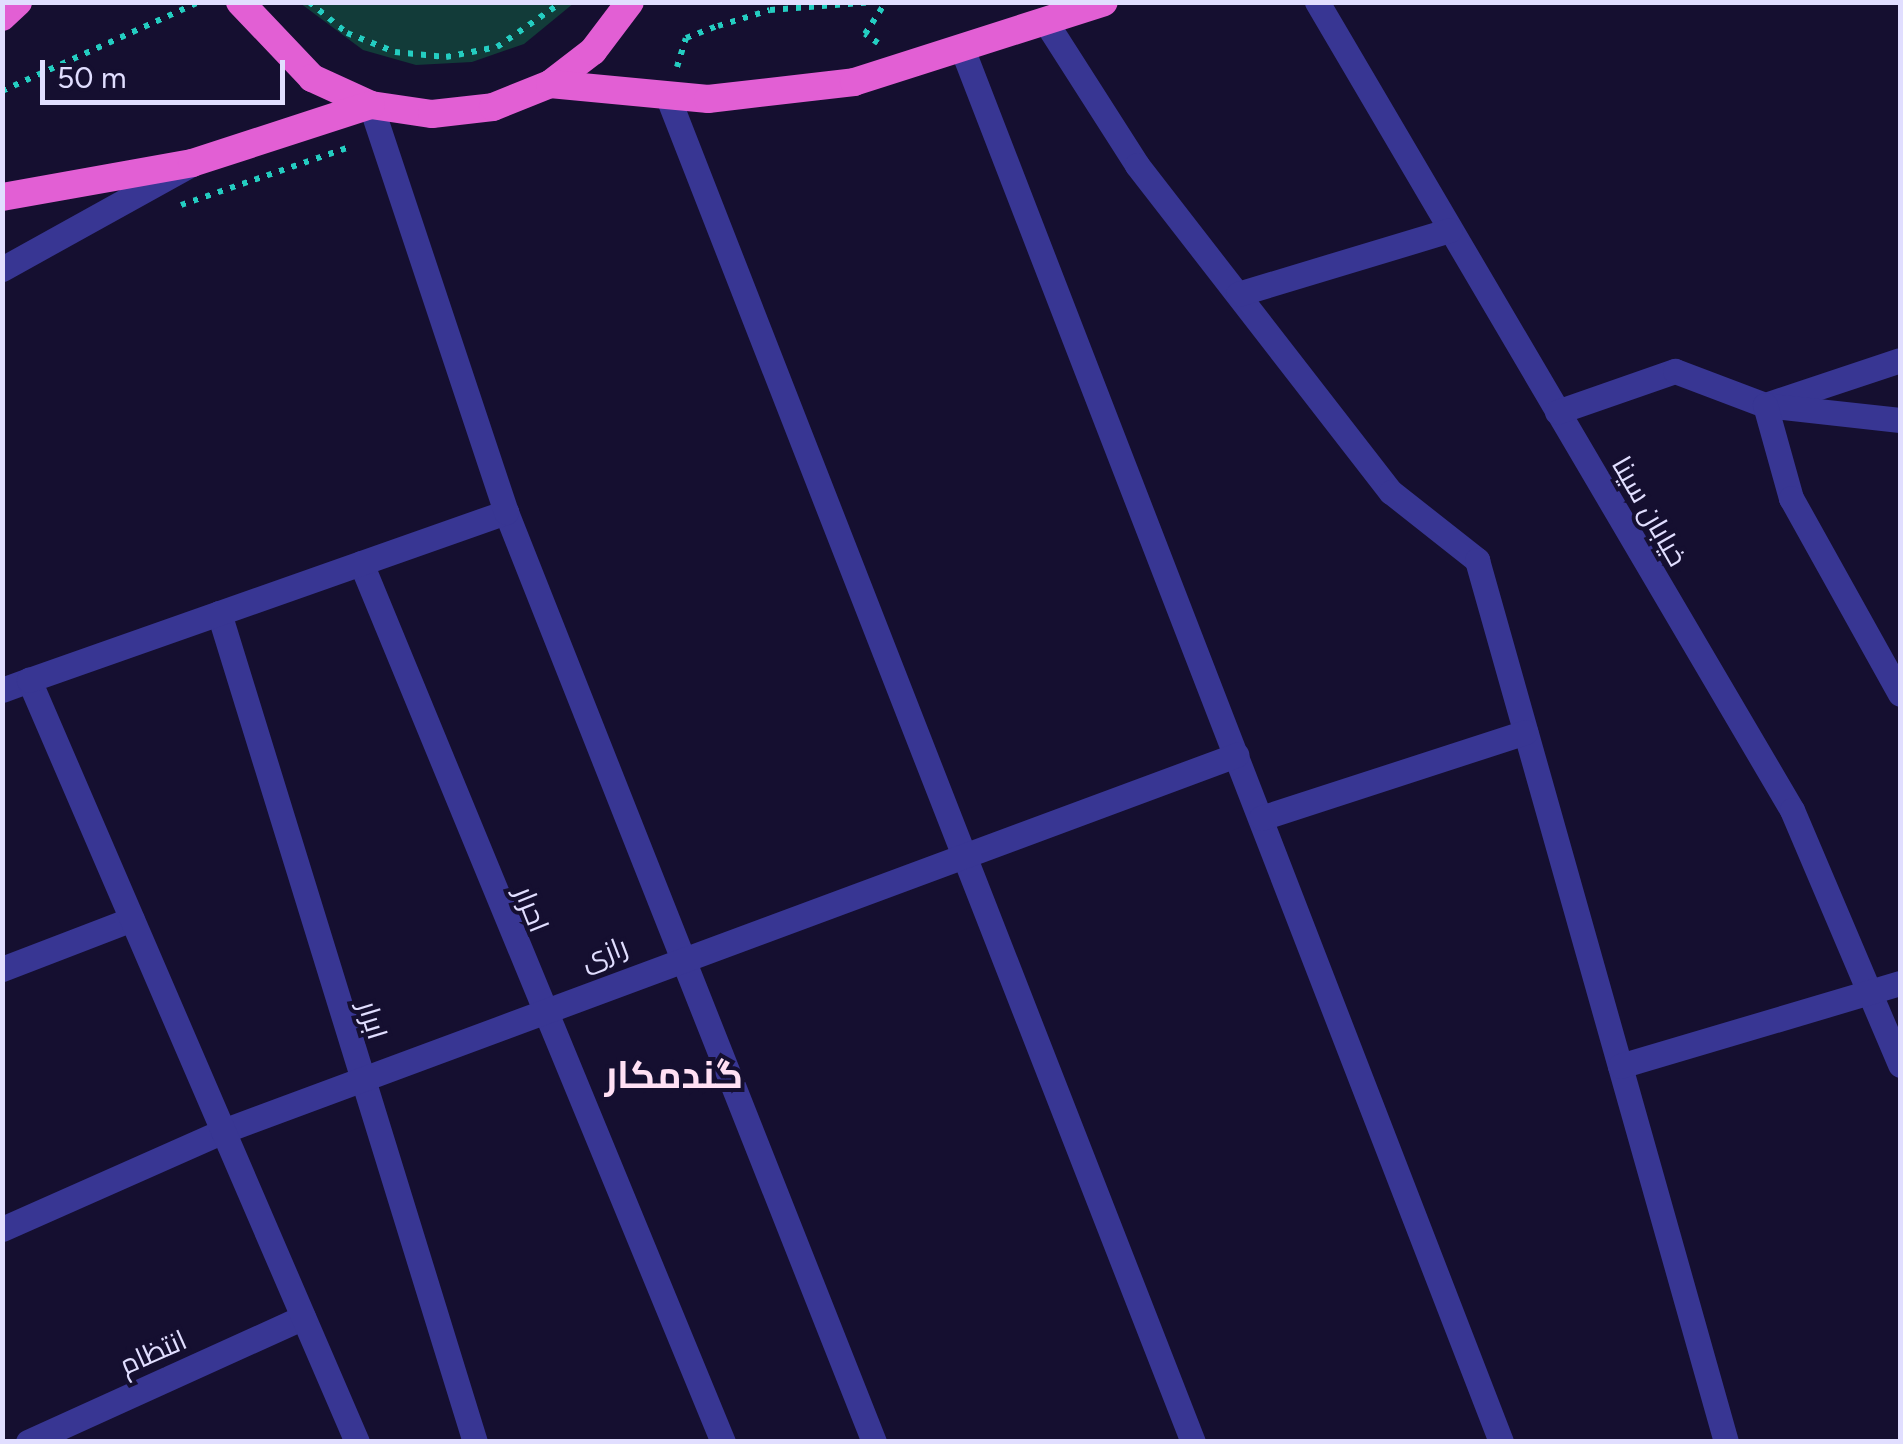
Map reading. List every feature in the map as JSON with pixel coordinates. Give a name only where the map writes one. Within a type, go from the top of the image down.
[{"type":"highway","points":[[2,17],[18,2]]},
{"type":"highway","points":[[240,2],[312,78],[370,105],[432,114],[478,109],[550,84],[593,51],[630,2]]},
{"type":"highway","points":[[550,84],[668,95],[836,84],[963,51],[1104,2]]},
{"type":"highway","points":[[2,197],[192,163],[370,105]]},
{"type":"street","name":"خیابان سینا","points":[[1317,2],[1792,810],[1888,987],[1900,1065]]},
{"type":"street","points":[[1047,24],[1137,165],[1390,492],[1477,560],[1726,1442]]},
{"type":"street","points":[[963,51],[1501,1442]]},
{"type":"street","points":[[668,95],[1193,1442]]},
{"type":"street","points":[[370,105],[506,512],[874,1442]]},
{"type":"street","points":[[2,270],[192,163]]},
{"type":"street","points":[[1238,294],[1450,230]]},
{"type":"street","points":[[1764,405],[1900,360]]},
{"type":"street","points":[[1557,412],[1675,371],[1764,405],[1900,420]]},
{"type":"street","points":[[1764,405],[1791,498],[1900,694]]},
{"type":"street","points":[[2,690],[506,512]]},
{"type":"street","name":"احرار","points":[[362,563],[540,1010],[723,1442]]},
{"type":"street","name":"ابرار","points":[[220,613],[360,1079],[475,1442]]},
{"type":"street","points":[[28,680],[357,1442]]},
{"type":"street","points":[[1261,818],[1525,732]]},
{"type":"street","name":"رازی","points":[[2,1229],[223,1131],[682,956],[1236,755]]},
{"type":"street","points":[[2,969],[132,919]]},
{"type":"street","points":[[1620,1066],[1888,987]]},
{"type":"street","name":"انتظام","points":[[28,1442],[303,1316]]},
{"type":"path","points":[[2,92],[199,2]]},
{"type":"path","points":[[309,2],[347,33],[395,52],[446,57],[496,47],[562,2]]},
{"type":"path","points":[[668,95],[686,38],[797,5],[874,2]]},
{"type":"path","points":[[886,2],[865,34],[911,66]]},
{"type":"path","points":[[174,207],[381,136]]},
{"type":"green space","points":[[300,3],[574,3],[524,44],[472,62],[416,65],[363,50]]},
{"type":"district","name":"گندمکار","points":[[674,1076]]}]
